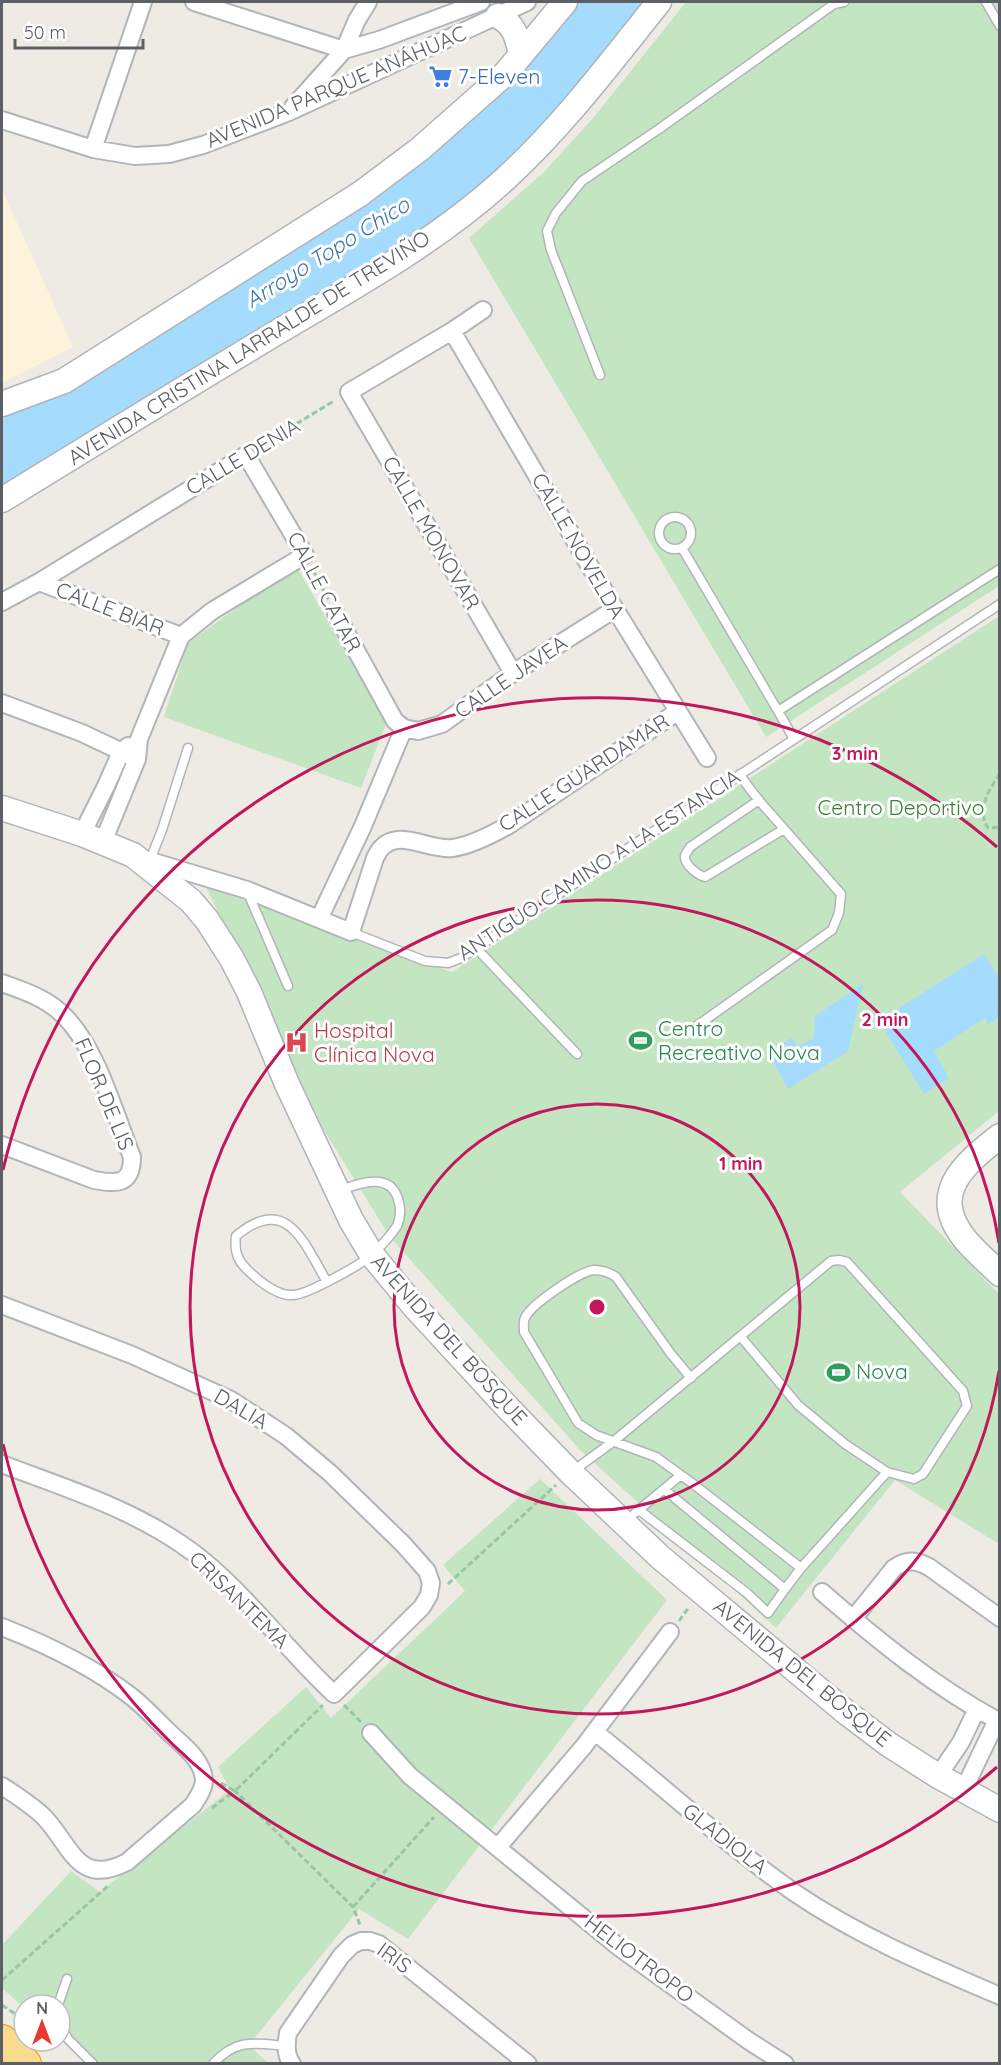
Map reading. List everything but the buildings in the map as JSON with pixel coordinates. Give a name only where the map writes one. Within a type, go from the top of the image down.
[{"type":"highway","points":[[2,2041],[25,2064]]},
{"type":"main road","points":[[2,420],[360,194],[420,149],[505,74],[565,2]]},
{"type":"main road","name":"AVENIDA CRISTINA LARRALDE DE TREVIÑO","points":[[2,500],[391,266],[458,218],[504,180],[553,131],[659,2]]},
{"type":"main road","points":[[490,9],[508,22],[514,30],[521,54]]},
{"type":"main road","points":[[2,404],[64,381]]},
{"type":"main road","name":"AVENIDA DEL BOSQUE","points":[[2,808],[93,838],[142,858],[191,901],[207,920],[232,959],[261,1018],[282,1074],[337,1191],[372,1255],[427,1320],[570,1472],[630,1516],[701,1592],[847,1713],[888,1743],[938,1776],[999,1810]]},
{"type":"main road","points":[[999,1136],[962,1170],[952,1184],[948,1200],[952,1217],[963,1238],[999,1274]]},
{"type":"street","points":[[93,149],[143,2]]},
{"type":"street","points":[[194,2],[344,50]]},
{"type":"street","points":[[289,112],[344,50],[368,2]]},
{"type":"street","name":"AVENIDA PARQUE ANÁHUAC","points":[[344,50],[408,30],[527,2]]},
{"type":"street","name":"AVENIDA PARQUE ANÁHUAC","points":[[2,120],[93,149],[135,156],[169,154],[203,145],[289,112],[490,9]]},
{"type":"street","points":[[349,392],[483,310]]},
{"type":"street","name":"CALLE NOVELDA","points":[[452,331],[676,712],[707,758]]},
{"type":"street","name":"CALLE MONOVAR","points":[[349,392],[513,674]]},
{"type":"street","name":"CALLE CATAR","points":[[246,455],[305,555]]},
{"type":"street","name":"CALLE DENIA","points":[[2,602],[39,582],[246,455]]},
{"type":"street","points":[[93,838],[137,759],[139,739],[181,636],[212,611],[305,555]]},
{"type":"street","name":"CALLE BIAR","points":[[39,582],[181,636]]},
{"type":"street","name":"CALLE JAVEA","points":[[404,728],[418,731],[442,724],[513,674],[615,609]]},
{"type":"street","name":"CALLE CATAR","points":[[336,614],[388,711],[404,728]]},
{"type":"street","points":[[2,703],[82,733],[137,759]]},
{"type":"street","name":"CALLE GUARDAMAR","points":[[351,932],[375,858],[386,843],[400,839],[451,848],[488,836],[509,825],[676,712]]},
{"type":"street","points":[[320,919],[363,826],[404,728]]},
{"type":"street","points":[[93,838],[106,786],[121,752],[139,739]]},
{"type":"street","name":"ANTIGUO CAMINO A LA ESTANCIA","points":[[142,858],[247,890],[351,932]]},
{"type":"street","name":"FLOR DE LIS","points":[[2,983],[32,994],[58,1010],[76,1028],[89,1049],[132,1157],[132,1169],[129,1176],[110,1183],[94,1180],[2,1145]]},
{"type":"street","name":"DALIA","points":[[2,1305],[132,1355],[231,1400],[285,1436],[330,1473],[403,1544],[427,1571],[431,1583],[429,1595],[422,1607]]},
{"type":"street","name":"CRISANTEMA","points":[[2,1464],[113,1508],[182,1544],[231,1586],[315,1677],[334,1694]]},
{"type":"street","points":[[853,1619],[894,1568],[910,1560],[928,1567],[999,1618]]},
{"type":"street","points":[[822,1592],[853,1619],[934,1681],[998,1721],[963,1791]]},
{"type":"street","points":[[334,1694],[422,1607]]},
{"type":"street","points":[[2,1627],[77,1660],[133,1698],[191,1753],[201,1766],[204,1780],[200,1795],[193,1805],[136,1855],[115,1869],[100,1871],[89,1869],[80,1863],[44,1817],[2,1786]]},
{"type":"street","points":[[498,1847],[595,1732],[670,1632]]},
{"type":"street","points":[[938,1776],[961,1742],[977,1709]]},
{"type":"street","name":"GLADIOLA","points":[[595,1732],[732,1846],[797,1894],[857,1930],[917,1961],[999,1996]]},
{"type":"street","name":"HELIOTROPO","points":[[371,1733],[410,1776],[620,1948],[749,2041],[785,2064]]},
{"type":"street","name":"IRIS","points":[[286,2046],[288,2033],[341,1956],[352,1945],[361,1941],[370,1941],[379,1944],[528,2064]]},
{"type":"street","points":[[286,2046],[288,2059],[292,2064]]},
{"type":"lane","points":[[600,375],[550,250],[547,231],[556,213],[582,181],[659,129],[834,3],[844,2]]},
{"type":"lane","points":[[986,2],[999,26]]},
{"type":"lane","points":[[682,548],[794,739]]},
{"type":"lane","points":[[778,711],[999,569]]},
{"type":"lane","name":"ANTIGUO CAMINO A LA ESTANCIA","points":[[351,932],[425,961],[448,963],[461,958],[999,604]]},
{"type":"lane","points":[[142,858],[188,748]]},
{"type":"lane","points":[[691,1030],[832,930],[839,913],[841,894],[759,800],[740,774]]},
{"type":"lane","points":[[759,800],[690,847],[686,856],[687,864],[700,876],[705,877],[784,829]]},
{"type":"lane","points":[[247,890],[288,986]]},
{"type":"lane","points":[[477,949],[577,1054]]},
{"type":"lane","points":[[327,1282],[299,1234],[291,1226],[281,1221],[267,1219],[256,1222],[236,1236],[234,1248],[239,1261],[256,1278],[279,1293],[291,1296],[307,1293],[327,1282],[372,1255],[397,1225],[401,1210],[396,1192],[385,1183],[365,1181],[337,1191]]},
{"type":"lane","points":[[570,1472],[614,1441],[831,1261],[847,1262],[963,1391],[967,1406],[923,1474],[915,1479],[887,1472],[845,1444],[798,1405],[741,1337]]},
{"type":"lane","points":[[691,1378],[616,1277],[606,1271],[593,1270],[581,1273],[533,1308],[524,1318],[524,1332],[578,1423],[596,1435],[656,1457],[801,1568]]},
{"type":"lane","points":[[681,1475],[630,1516],[747,1593],[768,1612],[801,1568],[887,1472]]},
{"type":"lane","points":[[664,1490],[785,1589]]},
{"type":"lane","points":[[62,1993],[67,1979]]},
{"type":"lane","points":[[72,2043],[93,2064]]},
{"type":"lane","points":[[213,2064],[224,2052],[236,2046],[261,2044],[286,2046]]},
{"type":"path","name":"CALLE DENIA","points":[[246,455],[349,392]]},
{"type":"path","name":"CALLE CATAR","points":[[305,555],[336,614]]},
{"type":"path","points":[[999,774],[990,789],[983,812],[984,822],[988,828],[999,826]]},
{"type":"path","points":[[422,1607],[570,1472]]},
{"type":"path","points":[[670,1632],[701,1592]]},
{"type":"path","points":[[207,1812],[235,1791],[334,1694],[371,1733]]},
{"type":"path","points":[[204,1780],[223,1783],[235,1791],[353,1906],[360,1924],[361,1941]]},
{"type":"path","points":[[353,1906],[446,1805]]},
{"type":"path","points":[[2,1980],[116,1880]]},
{"type":"shaded area","points":[[2,189],[73,347],[2,383]]},
{"type":"green space","points":[[686,2],[999,2],[999,586],[766,737],[469,238],[544,172],[594,117]]},
{"type":"green space","points":[[296,565],[386,724],[361,788],[164,717],[188,643]]},
{"type":"green space","name":"Centro Recreativo Nova","points":[[999,616],[999,1111],[900,1192],[999,1294],[999,1544],[895,1480],[776,1628],[581,1451],[390,1237],[322,1127],[206,887],[452,972]]},
{"type":"green space","points":[[540,1479],[667,1600],[408,1939],[359,1909],[249,2045],[268,2063],[88,2063],[72,2049],[72,1993],[12,1993],[12,1997],[2,1988],[2,1945],[71,1871],[100,1892],[230,1790],[218,1767],[306,1687],[331,1718],[465,1591],[443,1565]]},
{"type":"water","name":"Arroyo Topo Chico","points":[[565,2],[659,2],[504,179],[2,500],[2,419],[360,194]]},
{"type":"water","points":[[984,954],[999,978],[999,1017],[988,1024],[985,1018],[934,1051],[949,1078],[924,1094],[879,1021]]},
{"type":"water","points":[[863,984],[848,1051],[788,1089],[768,1052],[792,1038],[797,1047],[814,1038],[815,1016]]},
{"type":"place","name":"7-Eleven","points":[[440,77]]},
{"type":"place","name":"Centro Recreativo Nova","points":[[640,1041]]},
{"type":"place","name":"Hospital Clínica Nova","points":[[296,1043]]},
{"type":"place","name":"Nova","points":[[838,1372]]},
{"type":"park label","name":"Centro Deportivo","points":[[901,808]]}]
